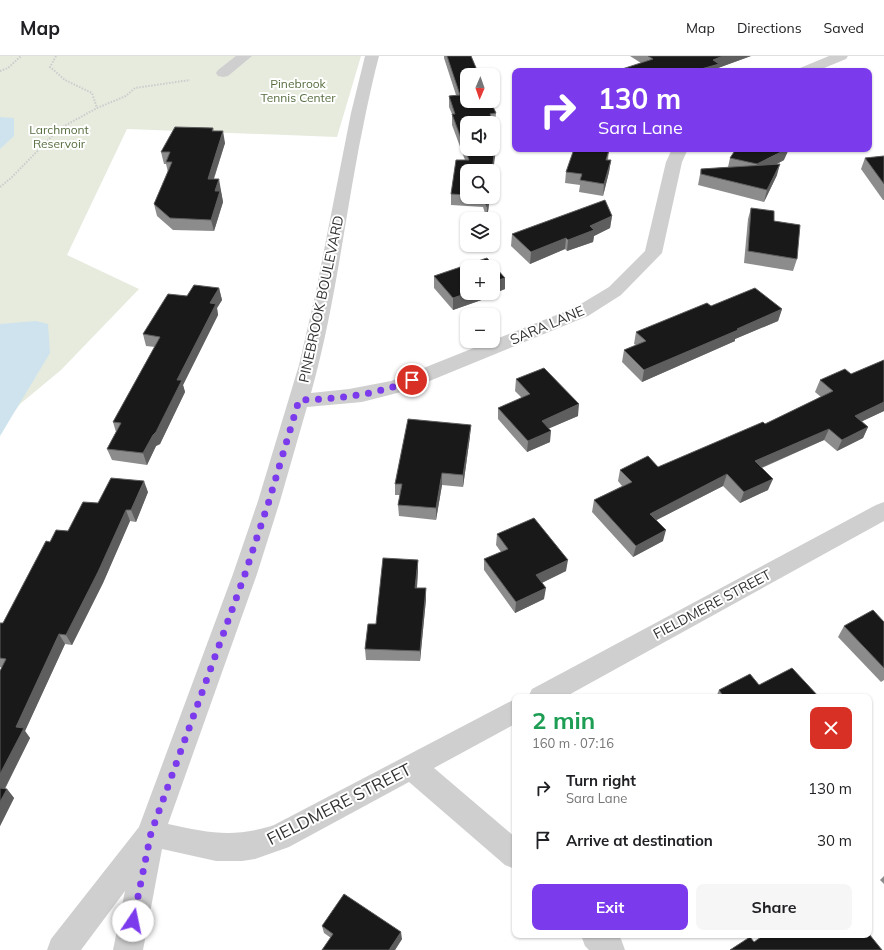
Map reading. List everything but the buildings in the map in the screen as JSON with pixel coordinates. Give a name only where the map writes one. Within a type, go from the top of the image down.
[{"type":"street","points":[[223,73],[245,56]]},
{"type":"street","name":"PINEBROOK BOULEVARD","points":[[128,950],[151,833],[245,574],[269,501],[299,400],[318,330],[358,113],[372,56]]},
{"type":"street","points":[[812,68],[841,56]]},
{"type":"street","name":"SARA LANE","points":[[299,400],[348,397],[383,391],[398,386],[581,312],[615,291],[653,253],[674,162],[679,152]]},
{"type":"street","name":"FIELDMERE STREET","points":[[547,694],[884,511]]},
{"type":"street","name":"FIELDMERE STREET","points":[[151,833],[208,846],[232,848],[256,845],[279,837],[300,827],[512,713]]},
{"type":"street","points":[[412,767],[512,852]]},
{"type":"street","name":"PINEBROOK BOULEVARD","points":[[62,950],[151,833]]},
{"type":"street","points":[[599,938],[610,950]]},
{"type":"path","points":[[0,71],[8,68],[21,56]]},
{"type":"path","points":[[56,56],[50,67],[65,80],[92,93],[97,108]]},
{"type":"path","points":[[0,187],[11,178],[59,129],[97,108],[126,96],[135,88],[190,80]]},
{"type":"green space","name":"Larchmont Reservoir","points":[[0,56],[361,56],[337,137],[127,129],[67,255],[139,289],[61,370],[20,404],[0,429]]},
{"type":"water","points":[[0,117],[14,118],[14,136],[0,149]]},
{"type":"water","points":[[36,321],[48,324],[50,353],[0,436],[0,324]]},
{"type":"route","points":[[133,921],[151,833],[245,574],[269,501],[299,400],[348,397],[383,391],[412,380]]},
{"type":"park label","name":"Pinebrook Tennis Center","points":[[298,91]]}]
